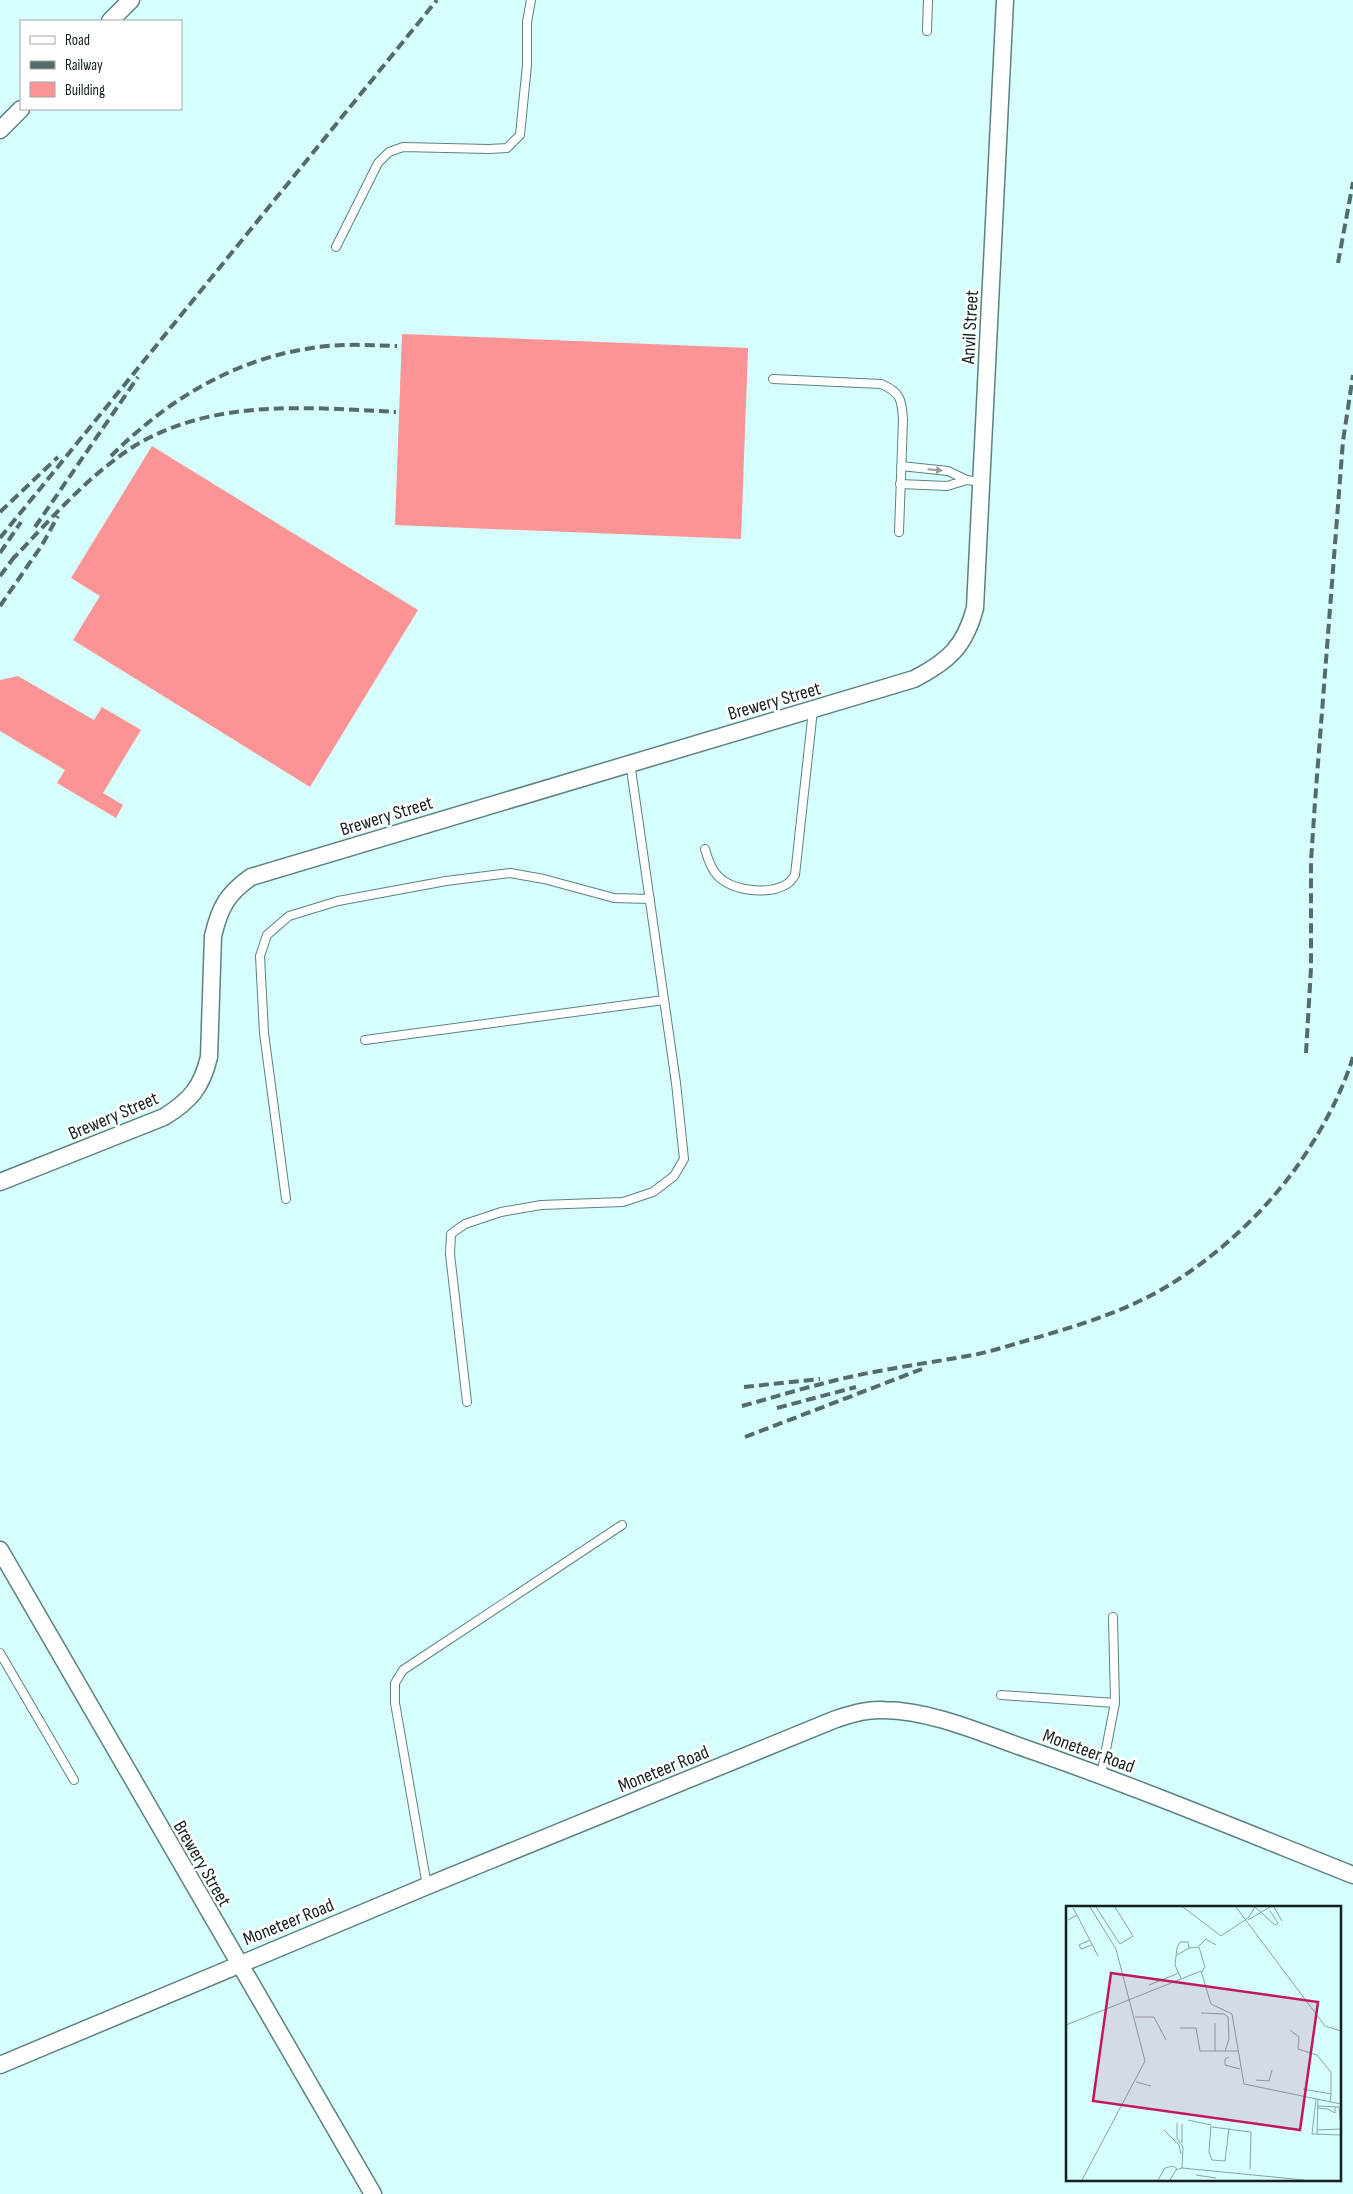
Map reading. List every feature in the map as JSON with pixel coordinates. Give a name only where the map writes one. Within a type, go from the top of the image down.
[{"type":"street","points":[[111,20],[131,0]]},
{"type":"street","name":"Anvil Street","points":[[955,650],[969,631],[975,608],[974,481],[1005,0]]},
{"type":"street","points":[[0,130],[21,110]]},
{"type":"street","name":"Brewery Street","points":[[0,1182],[164,1117],[181,1106],[196,1090],[205,1075],[209,1057],[213,936],[217,918],[224,902],[236,888],[251,877],[630,762],[914,679],[935,668],[955,650]]},
{"type":"street","name":"Brewery Street","points":[[0,1550],[238,1964],[373,2194]]},
{"type":"street","name":"Moneteer Road","points":[[0,2065],[427,1886],[836,1719],[863,1711],[885,1710],[934,1718],[1101,1775],[1353,1875]]},
{"type":"lane","points":[[336,248],[378,163],[389,152],[403,146],[507,148],[520,135],[527,65],[527,22],[531,0]]},
{"type":"lane","points":[[927,31],[928,0]]},
{"type":"lane","points":[[773,379],[880,384],[894,390],[902,403],[899,532]]},
{"type":"lane","points":[[900,466],[948,471],[974,481]]},
{"type":"lane","points":[[900,484],[947,486],[974,481]]},
{"type":"lane","points":[[705,849],[714,871],[728,884],[754,890],[771,889],[788,884],[795,875],[813,710]]},
{"type":"lane","points":[[467,1402],[450,1254],[451,1234],[465,1224],[500,1212],[541,1205],[622,1202],[653,1192],[674,1176],[684,1159],[676,1083],[630,762]]},
{"type":"lane","points":[[286,1199],[264,1033],[260,956],[267,935],[289,916],[338,901],[446,881],[510,873],[544,879],[614,898],[650,899]]},
{"type":"lane","points":[[365,1040],[664,1000]]},
{"type":"lane","points":[[427,1886],[395,1703],[395,1683],[403,1670],[622,1525]]},
{"type":"lane","points":[[1101,1775],[1115,1703],[1113,1617]]},
{"type":"lane","points":[[0,1653],[74,1780]]},
{"type":"lane","points":[[1000,1695],[1115,1703]]},
{"type":"building","points":[[402,334],[748,348],[741,539],[395,525]]},
{"type":"building","points":[[152,446],[418,610],[310,787],[73,640],[100,596],[71,578]]},
{"type":"building","points":[[18,676],[94,720],[102,707],[141,730],[103,793],[123,805],[116,818],[57,783],[65,770],[0,731],[0,680]]},
{"type":"railway","points":[[0,538],[437,0]]},
{"type":"railway","points":[[1338,263],[1353,182]]},
{"type":"railway","points":[[111,456],[131,437],[176,402],[200,387],[251,363],[317,347],[352,345],[397,346]]},
{"type":"railway","points":[[1306,1053],[1311,968],[1311,861],[1315,802],[1343,441],[1353,375]]},
{"type":"railway","points":[[35,527],[138,377]]},
{"type":"railway","points":[[11,561],[62,507],[103,469],[148,438],[181,424],[216,415],[251,410],[324,408],[396,412]]},
{"type":"railway","points":[[0,512],[58,457]]},
{"type":"railway","points":[[0,606],[42,545],[58,516]]},
{"type":"railway","points":[[0,553],[21,522]]},
{"type":"railway","points":[[0,576],[15,556]]},
{"type":"railway","points":[[742,1406],[849,1377],[998,1349],[1097,1318],[1129,1306],[1159,1291],[1198,1266],[1234,1237],[1282,1186],[1321,1129],[1336,1101],[1353,1057]]},
{"type":"railway","points":[[745,1437],[922,1369]]},
{"type":"railway","points":[[744,1387],[820,1379]]},
{"type":"railway","points":[[777,1408],[856,1387]]}]
